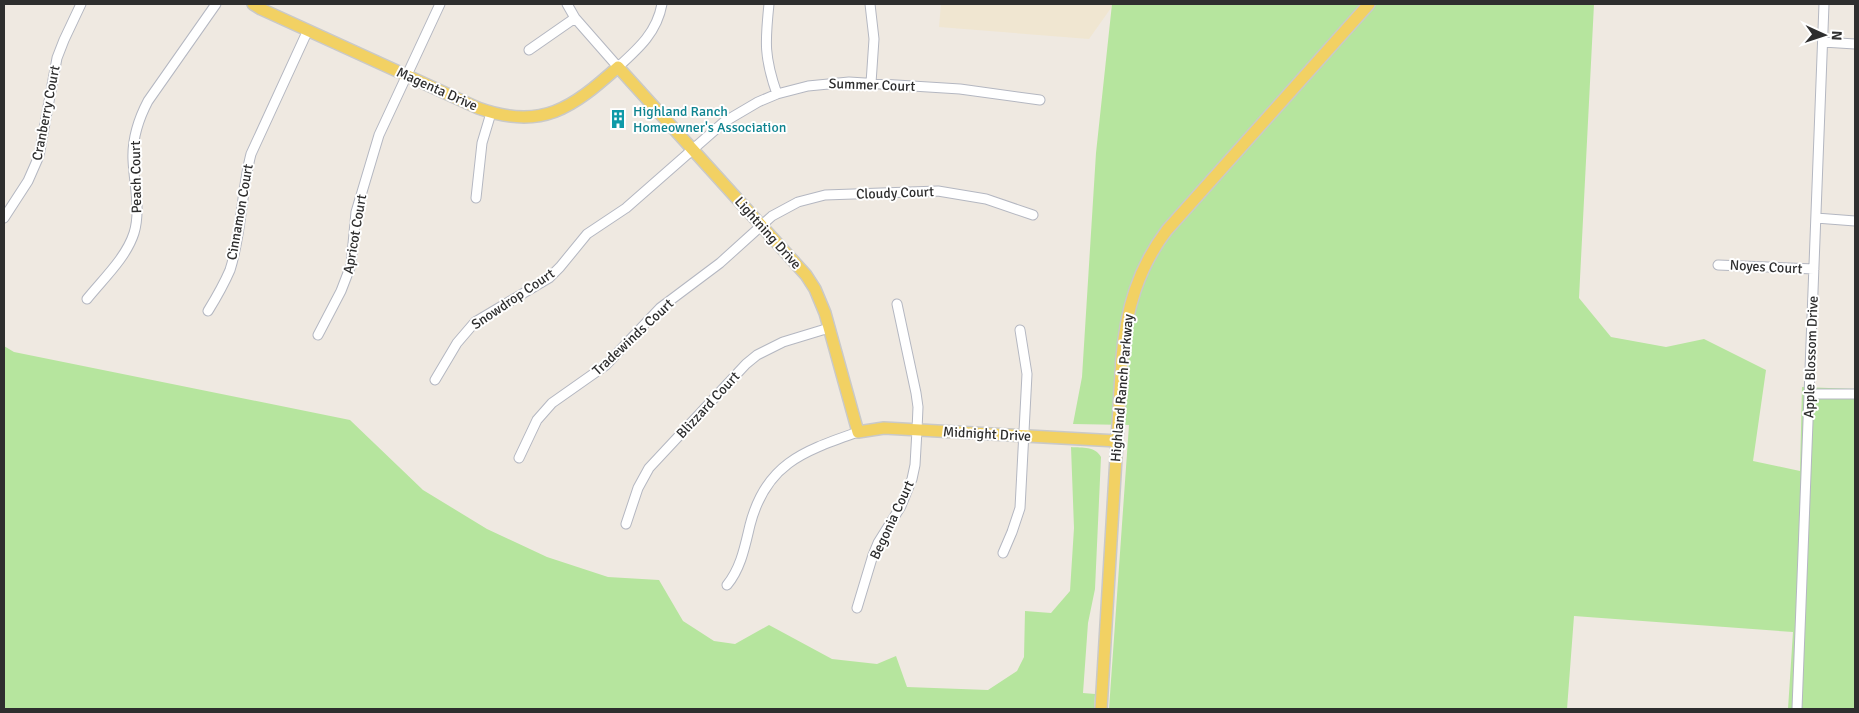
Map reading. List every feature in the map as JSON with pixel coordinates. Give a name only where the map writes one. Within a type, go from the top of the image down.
[{"type":"main road","name":"Magenta Drive","points":[[254,4],[406,75],[491,112],[519,117],[542,115],[563,109],[587,94],[618,67]]},
{"type":"main road","name":"Highland Ranch Parkway","points":[[1101,709],[1122,357],[1127,319],[1137,281],[1150,254],[1177,218],[1369,4]]},
{"type":"main road","name":"Lightning Drive","points":[[618,67],[806,276],[821,302],[858,432]]},
{"type":"main road","name":"Midnight Drive","points":[[858,432],[884,428],[1117,442]]},
{"type":"street","name":"Cranberry Court","points":[[4,218],[35,168],[39,156],[57,58],[81,4]]},
{"type":"street","name":"Peach Court","points":[[87,299],[123,254],[134,234],[137,210],[133,159],[134,143],[141,115],[216,4]]},
{"type":"street","name":"Apricot Court","points":[[318,335],[347,280],[353,251],[356,212],[378,135],[440,4]]},
{"type":"street","points":[[567,4],[575,18],[618,67],[651,35],[662,4]]},
{"type":"street","points":[[769,4],[765,46],[769,72],[777,94]]},
{"type":"street","points":[[870,4],[874,39],[871,83]]},
{"type":"street","name":"Apple Blossom Drive","points":[[1797,709],[1824,4]]},
{"type":"street","points":[[529,50],[575,18]]},
{"type":"street","name":"Cinnamon Court","points":[[208,311],[224,284],[230,269],[252,154],[308,30]]},
{"type":"street","points":[[1823,42],[1855,44]]},
{"type":"street","name":"Summer Court","points":[[692,149],[724,122],[758,102],[777,94],[828,83],[871,83],[960,89],[1040,100]]},
{"type":"street","points":[[476,198],[482,143],[491,112]]},
{"type":"street","name":"Snowdrop Court","points":[[435,380],[457,343],[475,322],[548,278],[560,267],[587,234],[626,208],[692,149]]},
{"type":"street","name":"Cloudy Court","points":[[761,225],[784,208],[810,198],[825,195],[914,191],[953,193],[986,198],[1033,215]]},
{"type":"street","points":[[1816,218],[1855,220]]},
{"type":"street","name":"Tradewinds Court","points":[[519,458],[537,420],[552,403],[606,365],[660,308],[720,263],[761,225]]},
{"type":"street","name":"Noyes Court","points":[[1718,265],[1814,270]]},
{"type":"street","name":"Begonia Court","points":[[857,608],[873,555],[878,543],[901,506],[912,479],[915,465],[918,407],[897,304]]},
{"type":"street","name":"Blizzard Court","points":[[626,524],[638,488],[649,468],[746,364],[763,351],[783,342],[829,328]]},
{"type":"street","points":[[1003,553],[1020,508],[1027,374],[1020,330]]},
{"type":"street","points":[[1810,394],[1855,394]]},
{"type":"street","points":[[727,585],[741,560],[756,507],[762,494],[778,472],[789,462],[813,448],[858,432]]},
{"type":"shaded area","points":[[941,4],[1112,4],[1089,39],[939,27]]},
{"type":"green space","points":[[1112,4],[1594,4],[1579,298],[1611,337],[1666,347],[1704,339],[1766,370],[1753,461],[1800,471],[1802,387],[1855,389],[1855,709],[1788,709],[1793,632],[1574,616],[1567,709],[1109,709],[1129,425],[1073,424],[1082,377],[1096,153]]},
{"type":"green space","points":[[4,346],[14,352],[350,420],[423,490],[487,529],[547,557],[608,577],[659,580],[683,621],[714,641],[735,644],[769,625],[832,659],[877,664],[896,656],[907,687],[988,690],[1017,671],[1024,657],[1025,611],[1051,613],[1070,591],[1074,528],[1071,447],[1092,449],[1101,457],[1095,589],[1088,623],[1083,693],[1095,694],[1094,709],[4,709]]},
{"type":"place","name":"Highland Ranch Homeowner's Association","points":[[618,119]]}]
